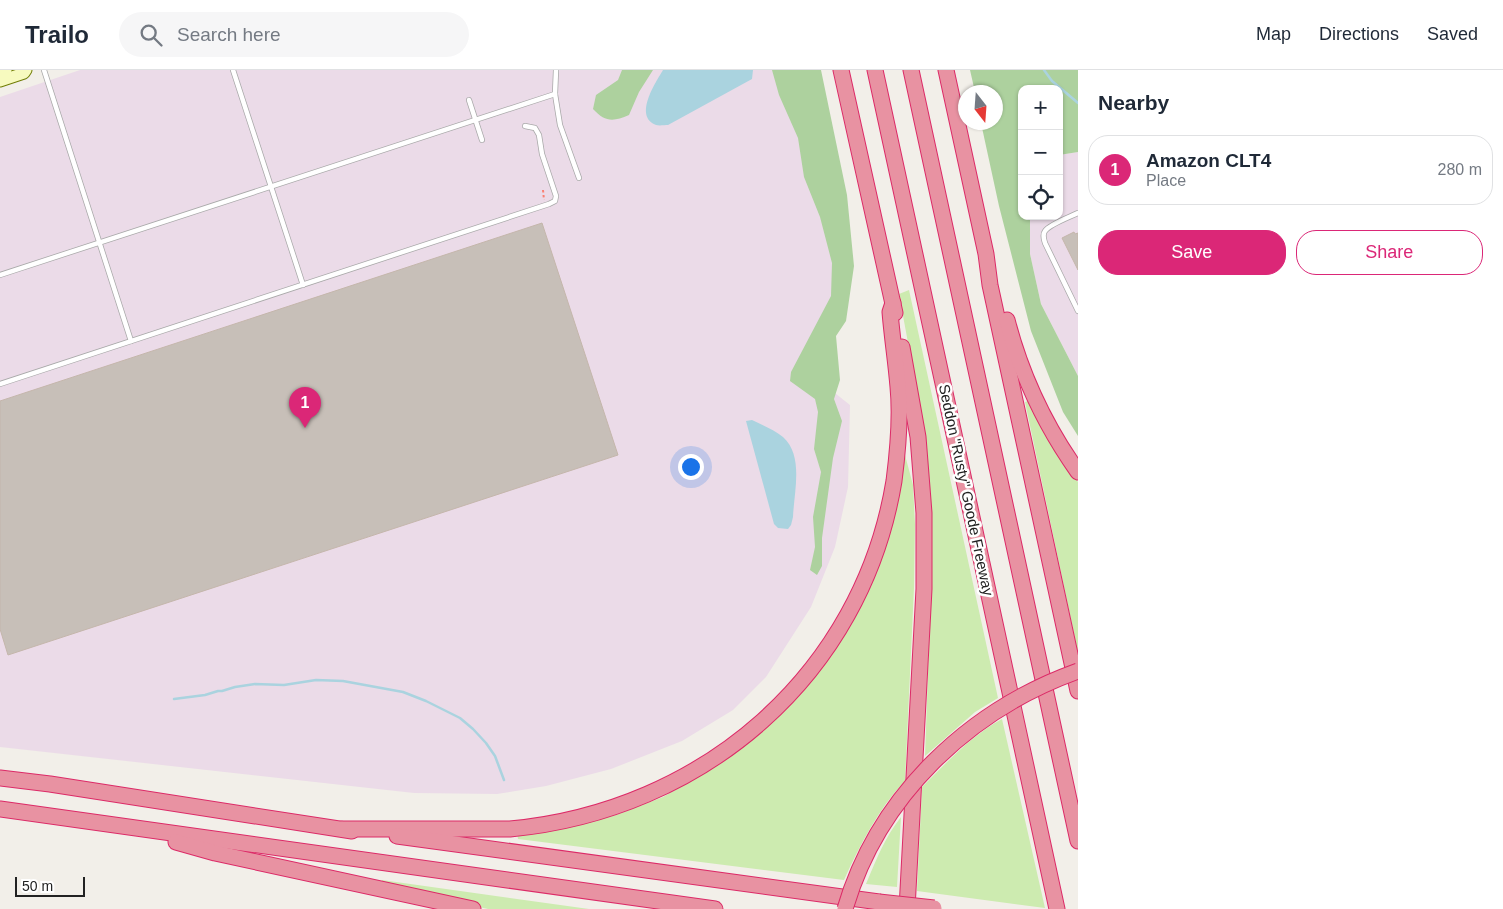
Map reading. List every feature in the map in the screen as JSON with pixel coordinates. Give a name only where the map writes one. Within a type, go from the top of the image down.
[{"type":"highway","points":[[841,70],[893,303],[914,406],[920,456],[924,513],[924,589],[907,909]]},
{"type":"highway","name":"Seddon \"Rusty\" Goode Freeway","points":[[876,70],[1057,909]]},
{"type":"highway","points":[[911,70],[1078,841]]},
{"type":"highway","points":[[946,70],[986,254],[992,295],[1078,691]]},
{"type":"highway","points":[[986,254],[997,283],[1016,351],[1029,383],[1055,435],[1078,472]]},
{"type":"highway","points":[[342,829],[510,829],[569,821],[598,813],[628,803],[692,773],[733,746],[778,706],[811,668],[844,621],[869,569],[881,534],[894,481],[899,415],[890,312],[893,303]]},
{"type":"highway","points":[[845,909],[876,834],[894,807],[932,762],[956,740],[1002,707],[1029,692],[1078,671]]},
{"type":"highway","points":[[0,778],[342,829],[879,902],[937,908]]},
{"type":"highway","points":[[0,809],[715,909]]},
{"type":"highway","points":[[126,827],[215,853],[473,909]]},
{"type":"street","points":[[0,72],[6,70]]},
{"type":"street","points":[[0,81],[24,73],[26,70]]},
{"type":"lane","points":[[44,70],[131,341]]},
{"type":"lane","points":[[233,70],[303,284]]},
{"type":"lane","points":[[556,70],[555,94],[560,125],[579,178]]},
{"type":"lane","points":[[0,275],[555,94]]},
{"type":"lane","points":[[469,100],[482,140]]},
{"type":"lane","points":[[0,384],[549,204],[555,200],[556,196],[542,154],[539,135],[535,128],[525,126]]},
{"type":"lane","points":[[1078,213],[1051,226],[1045,231],[1043,236],[1078,311]]},
{"type":"shaded area","points":[[80,70],[797,70],[843,294],[806,370],[850,405],[848,487],[835,547],[811,607],[766,677],[733,710],[682,741],[611,769],[546,786],[497,794],[414,793],[0,747],[0,97]]},
{"type":"shaded area","points":[[1078,152],[1078,376],[1041,304],[1030,254],[1030,220],[1063,220],[1063,154]]},
{"type":"green space","points":[[622,70],[653,70],[639,92],[629,115],[610,120],[601,116],[593,109],[596,95],[618,80]]},
{"type":"green space","points":[[772,70],[821,70],[847,195],[854,266],[846,321],[836,336],[840,380],[834,399],[842,421],[833,458],[822,538],[822,566],[817,575],[810,570],[815,547],[813,517],[821,472],[814,449],[818,412],[815,399],[790,381],[791,372],[831,296],[832,263],[820,217],[804,177],[798,138],[779,95]]},
{"type":"green space","points":[[970,70],[1078,70],[1078,152],[1063,154],[1063,85],[1018,85],[1018,220],[1030,220],[1030,254],[1041,304],[1078,376],[1078,436],[1063,412],[1031,331],[999,206],[983,130],[1003,130],[1003,85],[973,85]]},
{"type":"green space","points":[[909,290],[998,698],[975,712],[925,756],[932,562],[930,493],[923,424],[899,294]]},
{"type":"green space","points":[[1031,400],[1051,443],[1078,482],[1078,653],[1025,402]]},
{"type":"green space","points":[[905,455],[913,485],[915,524],[905,781],[878,815],[844,880],[518,839],[517,833],[561,829],[616,815],[663,797],[701,775],[744,744],[800,691],[862,599],[900,457]]},
{"type":"green space","points":[[1002,719],[1045,908],[917,891],[922,787],[970,741]]},
{"type":"green space","points":[[901,817],[897,887],[866,884],[877,858]]},
{"type":"green space","points":[[382,880],[589,909],[488,909],[381,885]]},
{"type":"water","points":[[663,70],[753,70],[752,79],[668,125],[656,125],[649,121],[646,107],[652,90]]},
{"type":"water","points":[[752,420],[783,437],[790,445],[794,454],[796,485],[793,517],[788,529],[778,528],[774,524],[746,421]]},
{"type":"building","points":[[542,223],[618,455],[8,655],[0,629],[0,401]]},
{"type":"building","points":[[1074,232],[1075,234],[1078,233],[1078,270],[1062,238]]},
{"type":"waterway","points":[[1044,70],[1052,81],[1078,103]]},
{"type":"waterway","points":[[174,699],[205,695],[255,684],[284,685],[316,680],[343,681],[403,692],[460,718],[473,729],[495,756],[504,780]]},
{"type":"place","name":"Amazon CLT4","points":[[305,428]]}]
